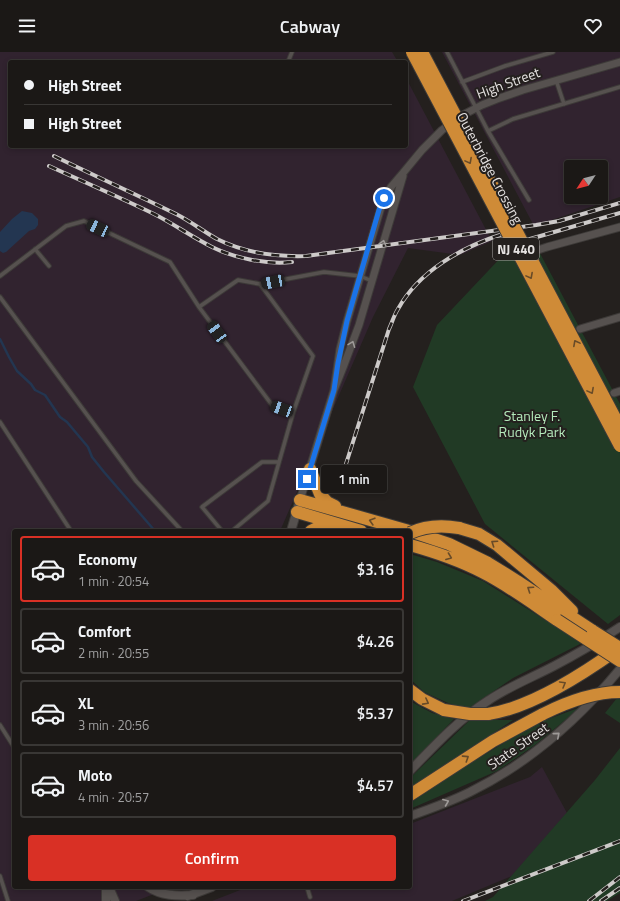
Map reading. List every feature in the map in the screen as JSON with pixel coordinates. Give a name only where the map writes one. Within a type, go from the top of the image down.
[{"type":"highway","name":"Outerbridge Crossing","points":[[412,52],[620,446]]},
{"type":"highway","name":"Outerbridge Crossing","points":[[422,52],[620,427]]},
{"type":"highway","points":[[310,469],[320,494],[327,502],[346,513]]},
{"type":"highway","points":[[300,500],[400,529]]},
{"type":"highway","points":[[297,512],[353,529]]},
{"type":"highway","points":[[314,529],[324,525],[341,526]]},
{"type":"highway","points":[[412,532],[432,527],[452,527],[479,534],[497,545],[551,590],[562,612]]},
{"type":"highway","points":[[412,533],[449,544],[488,563],[562,612],[620,647],[591,667],[554,689],[514,708],[501,712],[470,714],[444,710],[427,703],[412,692]]},
{"type":"highway","points":[[412,546],[446,556],[482,572],[562,612],[620,661]]},
{"type":"highway","points":[[412,794],[493,741],[543,714],[577,699],[597,694],[620,692]]},
{"type":"street","name":"High Street","points":[[334,390],[347,321],[382,204],[388,192],[416,157],[435,136],[448,125],[476,108],[497,98],[620,62]]},
{"type":"street","name":"High Street","points":[[292,529],[334,390],[355,338],[403,173]]},
{"type":"street","points":[[538,250],[547,246],[620,227]]},
{"type":"street","points":[[580,329],[620,318]]},
{"type":"street","points":[[412,769],[450,730],[484,703],[508,689],[574,656],[601,640],[620,626]]},
{"type":"street","name":"State Street","points":[[412,815],[470,792],[521,763],[549,742],[576,718],[603,690],[620,669]]},
{"type":"street","points":[[106,889],[106,901]]},
{"type":"street","points":[[110,889],[114,901]]},
{"type":"street","points":[[152,889],[166,895],[179,896],[193,894]]},
{"type":"street","points":[[176,901],[207,889]]},
{"type":"lane","points":[[447,52],[488,132],[529,200]]},
{"type":"lane","points":[[462,82],[505,66],[553,52]]},
{"type":"lane","points":[[556,80],[564,104]]},
{"type":"lane","points":[[488,132],[513,119],[620,87]]},
{"type":"lane","points":[[0,276],[66,226],[84,221],[170,262],[198,307],[272,405],[293,413]]},
{"type":"lane","points":[[35,249],[49,266]]},
{"type":"lane","points":[[198,307],[238,280],[260,284],[324,272],[360,276],[372,281]]},
{"type":"lane","points":[[234,529],[268,501],[293,413],[313,356],[260,284]]},
{"type":"lane","points":[[0,297],[136,481],[180,529]]},
{"type":"lane","points":[[0,422],[70,529]]},
{"type":"lane","points":[[220,529],[202,507],[262,462],[279,462]]},
{"type":"lane","points":[[0,725],[12,743]]},
{"type":"lane","points":[[0,876],[8,901]]},
{"type":"lane","points":[[308,889],[310,897]]},
{"type":"shaded area","points":[[0,52],[392,52],[397,60],[8,60],[8,148],[408,148],[408,82],[492,241],[460,255],[408,248],[373,317],[281,529],[12,529],[12,889],[167,889],[136,901],[0,901]]},
{"type":"shaded area","points":[[442,52],[620,52],[620,197],[608,201],[608,160],[564,160],[564,204],[599,204],[534,226]]},
{"type":"shaded area","points":[[542,767],[567,813],[512,876],[452,901],[212,901],[243,889],[412,889],[412,823],[530,777]]},
{"type":"green space","name":"Stanley F. Rudyk Park","points":[[534,242],[620,404],[620,615],[608,624],[485,524],[413,387],[437,325],[506,252]]},
{"type":"green space","points":[[412,555],[437,562],[483,581],[582,643],[513,678],[468,709],[448,703],[424,692],[412,681]]},
{"type":"green space","points":[[617,698],[620,698],[620,723],[605,713]]},
{"type":"green space","points":[[412,702],[432,713],[454,719],[412,763]]},
{"type":"green space","points":[[581,707],[535,745],[497,771],[412,808],[412,802],[469,764],[535,724]]},
{"type":"green space","points":[[470,720],[513,720],[412,788],[412,776]]},
{"type":"green space","points":[[620,748],[620,893],[607,901],[485,901],[493,897],[595,780]]},
{"type":"water","points":[[22,211],[32,213],[38,219],[38,225],[35,229],[29,231],[3,253],[0,251],[0,232]]},
{"type":"waterway","points":[[0,339],[17,371],[31,384],[35,390],[45,395],[60,417],[67,422],[88,447],[92,457],[104,472],[153,529]]},
{"type":"railway","points":[[54,156],[176,214],[228,244],[249,251],[283,256],[306,256],[536,225],[559,221],[620,203]]},
{"type":"railway","points":[[49,166],[154,214],[221,251],[251,260],[282,263],[292,262]]},
{"type":"railway","points":[[530,239],[620,213]]},
{"type":"railway","points":[[345,467],[389,329],[397,311],[407,295],[430,272],[457,253],[503,234]]},
{"type":"railway","points":[[463,901],[620,841]]},
{"type":"railway","points":[[589,901],[620,877]]},
{"type":"railway","points":[[601,901],[620,888]]},
{"type":"route","points":[[307,479],[334,390],[340,349],[347,321],[379,210],[384,198]]}]
